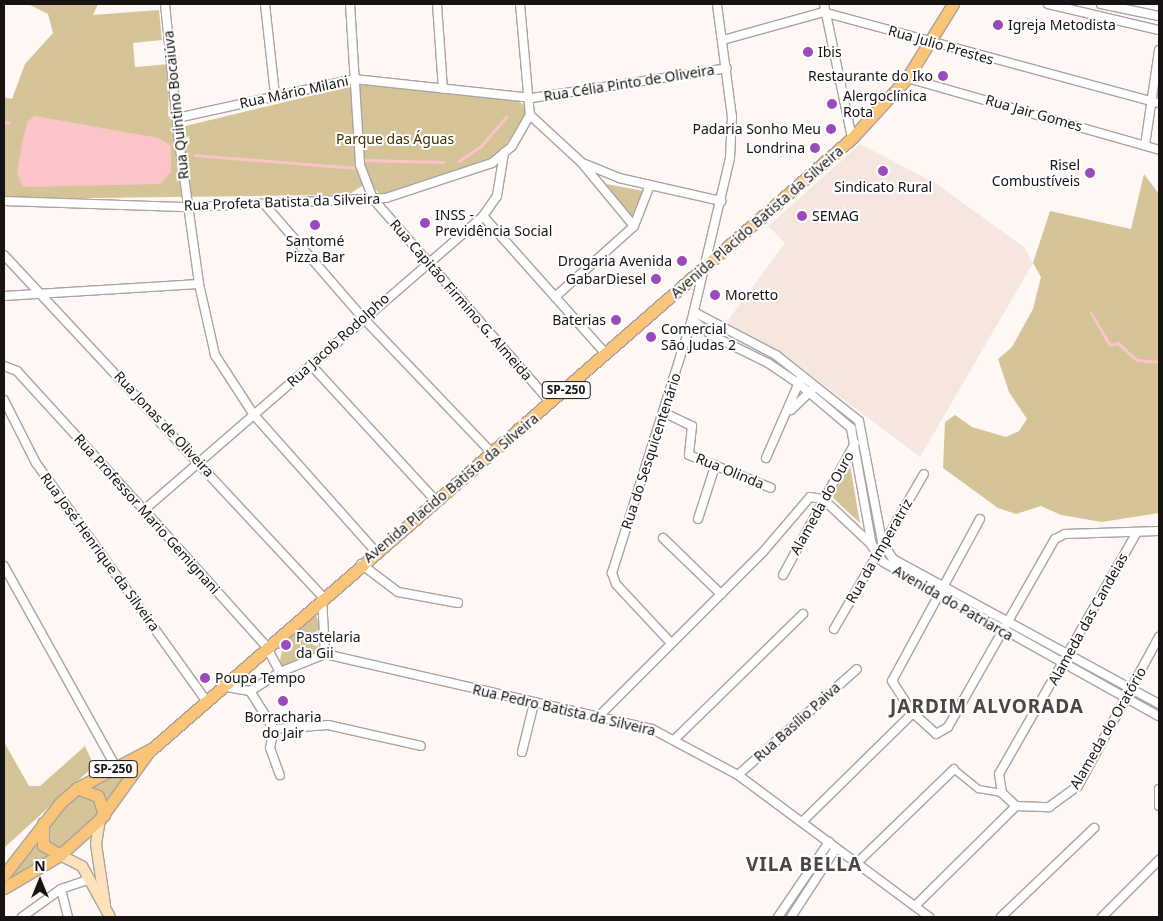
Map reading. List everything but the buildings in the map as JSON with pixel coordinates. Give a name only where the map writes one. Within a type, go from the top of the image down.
[{"type":"main road","name":"Avenida Placido Batista da Silveira","points":[[4,888],[60,855],[102,817],[149,751],[205,699],[322,596],[551,403],[852,138],[907,78],[952,4]]},
{"type":"main road","name":"Avenida Placido Batista da Silveira","points":[[4,875],[44,819],[77,788],[149,751]]},
{"type":"main road","points":[[77,788],[98,796],[102,817],[96,844],[105,904]]},
{"type":"main road","points":[[44,819],[42,845],[78,864],[90,879],[105,904],[110,917]]},
{"type":"street","name":"Rua Quintino Bocaiúva","points":[[165,4],[177,118],[199,284],[215,355],[254,415],[376,552]]},
{"type":"street","points":[[265,4],[276,95]]},
{"type":"street","name":"Rua Capitão Firmino G. Almeida","points":[[350,4],[360,165],[373,199],[551,403]]},
{"type":"street","points":[[437,4],[443,89]]},
{"type":"street","points":[[520,4],[532,98],[530,115],[581,162],[634,226]]},
{"type":"street","name":"Rua do Sesquicentenário","points":[[670,642],[616,584],[612,573],[665,413],[693,315],[721,202],[732,117],[717,4]]},
{"type":"street","points":[[1048,4],[1072,6],[1159,30]]},
{"type":"street","points":[[1101,4],[1159,16]]},
{"type":"street","points":[[723,40],[824,8],[852,138]]},
{"type":"street","name":"Rua Julio Prestes","points":[[824,8],[930,43],[1159,103]]},
{"type":"street","points":[[1145,145],[1159,50]]},
{"type":"street","name":"Rua Célia Pinto de Oliveira","points":[[532,98],[727,68]]},
{"type":"street","name":"Rua Jair Gomes","points":[[907,78],[1159,150]]},
{"type":"street","name":"Rua Mário Milani","points":[[177,118],[354,79],[532,98]]},
{"type":"street","name":"Rua Profeta Batista da Silveira","points":[[4,202],[189,207],[373,199],[492,163],[504,153],[530,115]]},
{"type":"street","name":"Rua Jacob Rodolpho","points":[[144,510],[427,261],[483,216],[497,196],[504,153]]},
{"type":"street","points":[[581,162],[601,173],[721,202]]},
{"type":"street","points":[[555,297],[634,226],[650,185]]},
{"type":"street","points":[[265,205],[363,318],[491,452]]},
{"type":"street","points":[[483,216],[606,355]]},
{"type":"street","name":"Rua Jonas de Oliveira","points":[[4,255],[200,462],[322,596]]},
{"type":"street","points":[[4,296],[43,296],[199,284]]},
{"type":"street","points":[[693,315],[804,375],[852,413],[862,433],[882,545],[872,546]]},
{"type":"street","points":[[693,315],[711,336],[768,362],[844,419],[855,443],[872,546],[877,556]]},
{"type":"street","points":[[311,365],[435,500]]},
{"type":"street","name":"Rua Professor Mario Gemignani","points":[[4,366],[17,372],[144,510],[266,646],[280,672]]},
{"type":"street","points":[[766,458],[789,411],[798,383],[804,375]]},
{"type":"street","points":[[789,411],[817,385]]},
{"type":"street","name":"Rua José Henrique da Silveira","points":[[4,400],[36,463],[205,699]]},
{"type":"street","name":"Rua Olinda","points":[[665,413],[692,426],[690,455],[771,488]]},
{"type":"street","name":"Alameda do Ouro","points":[[783,575],[862,433]]},
{"type":"street","points":[[698,519],[715,466]]},
{"type":"street","name":"Rua da Imperatriz","points":[[834,629],[924,474]]},
{"type":"street","points":[[598,717],[670,642],[721,594],[810,497],[824,499],[872,546]]},
{"type":"street","points":[[980,519],[937,594],[892,681],[913,713],[931,732],[948,727],[1047,546],[1065,534],[1136,534],[1159,531]]},
{"type":"street","name":"Alameda das Candeias","points":[[1002,793],[1000,774],[1064,665],[1136,534]]},
{"type":"street","points":[[663,538],[721,594]]},
{"type":"street","name":"Avenida do Patriarca","points":[[882,545],[893,559],[1159,704]]},
{"type":"street","name":"Avenida do Patriarca","points":[[877,556],[937,594],[1159,716]]},
{"type":"street","points":[[361,564],[398,592],[458,603]]},
{"type":"street","points":[[4,566],[116,767]]},
{"type":"street","points":[[221,686],[250,691],[280,672],[326,654],[322,596]]},
{"type":"street","points":[[675,739],[803,614]]},
{"type":"street","name":"Alameda do Oratório","points":[[1016,806],[1049,807],[1066,798],[1131,689],[1159,637]]},
{"type":"street","name":"Rua Pedro Batista da Silveira","points":[[326,654],[598,717],[675,739],[738,775],[929,917]]},
{"type":"street","name":"Rua Basílio Paiva","points":[[738,775],[857,669]]},
{"type":"street","points":[[250,691],[274,729],[270,748],[280,775]]},
{"type":"street","points":[[522,752],[534,703]]},
{"type":"street","points":[[802,822],[913,713]]},
{"type":"street","points":[[274,729],[328,725],[421,746]]},
{"type":"street","points":[[857,863],[954,769],[979,789],[1002,793],[1016,806],[915,906]]},
{"type":"street","points":[[1158,804],[1159,789]]},
{"type":"street","points":[[1001,917],[1094,828]]},
{"type":"street","points":[[778,917],[828,842]]},
{"type":"street","points":[[792,914],[836,848]]},
{"type":"street","points":[[1102,917],[1159,860]]},
{"type":"street","points":[[22,917],[61,889],[90,879]]},
{"type":"street","points":[[61,889],[68,917]]},
{"type":"street","points":[[786,905],[792,914],[802,917]]},
{"type":"shaded area","points":[[35,116],[159,138],[171,146],[171,172],[160,184],[23,187],[17,174],[22,142],[28,121]]},
{"type":"shaded area","points":[[860,144],[937,184],[1024,247],[1033,263],[920,457],[779,351],[726,323],[785,243],[768,226]]},
{"type":"green space","name":"Parque das Águas","points":[[28,4],[98,4],[93,15],[159,10],[162,40],[133,43],[135,67],[170,64],[168,116],[185,126],[364,83],[517,101],[526,106],[526,117],[492,163],[384,197],[367,183],[351,193],[327,195],[10,199],[4,197],[4,97],[12,99],[25,64],[53,33],[48,14]]},
{"type":"green space","points":[[1144,174],[1159,194],[1159,513],[1102,522],[1061,515],[1041,506],[1016,514],[998,508],[943,468],[945,422],[955,415],[972,427],[1006,437],[1019,431],[1027,419],[1009,392],[998,359],[1012,347],[1033,309],[1041,277],[1033,263],[1050,211],[1131,229]]},
{"type":"green space","points":[[606,184],[644,191],[634,220]]},
{"type":"green space","points":[[850,465],[860,523],[832,497]]},
{"type":"green space","points":[[316,615],[321,628],[314,633],[313,645],[320,646],[319,655],[279,667],[282,649],[274,649],[294,628]]},
{"type":"green space","points":[[4,742],[29,786],[40,786],[85,746],[94,766],[4,848]]},
{"type":"green space","points":[[149,751],[100,819],[4,888],[4,875],[60,803]]},
{"type":"waterway","points":[[459,161],[481,146],[506,117]]},
{"type":"waterway","points":[[4,122],[9,123]]},
{"type":"waterway","points":[[195,155],[356,168]]},
{"type":"waterway","points":[[365,160],[443,162]]},
{"type":"waterway","points":[[1091,312],[1110,345],[1118,343],[1137,360],[1159,362]]},
{"type":"place","name":"Igreja Metodista","points":[[998,25]]},
{"type":"place","name":"Ibis","points":[[808,52]]},
{"type":"place","name":"Restaurante do Iko","points":[[943,76]]},
{"type":"place","name":"Alergoclínica Rota","points":[[832,104]]},
{"type":"place","name":"Padaria Sonho Meu","points":[[831,129]]},
{"type":"place","name":"Londrina","points":[[815,148]]},
{"type":"place","name":"Sindicato Rural","points":[[883,171]]},
{"type":"place","name":"Risel Combustíveis","points":[[1090,173]]},
{"type":"place","name":"SEMAG","points":[[802,216]]},
{"type":"place","name":"INSS - Previdência Social","points":[[425,223]]},
{"type":"place","name":"Santomé Pizza Bar","points":[[315,225]]},
{"type":"place","name":"Drogaria Avenida","points":[[682,261]]},
{"type":"place","name":"GabarDiesel","points":[[656,279]]},
{"type":"place","name":"Moretto","points":[[715,295]]},
{"type":"place","name":"Baterias","points":[[616,320]]},
{"type":"place","name":"Comercial São Judas 2","points":[[651,337]]},
{"type":"place","name":"Pastelaria da Gii","points":[[286,645]]},
{"type":"place","name":"Poupa Tempo","points":[[205,678]]},
{"type":"place","name":"Borracharia do Jair","points":[[283,701]]},
{"type":"district","name":"JARDIM ALVORADA","points":[[987,707]]},
{"type":"district","name":"VILA BELLA","points":[[804,865]]}]
